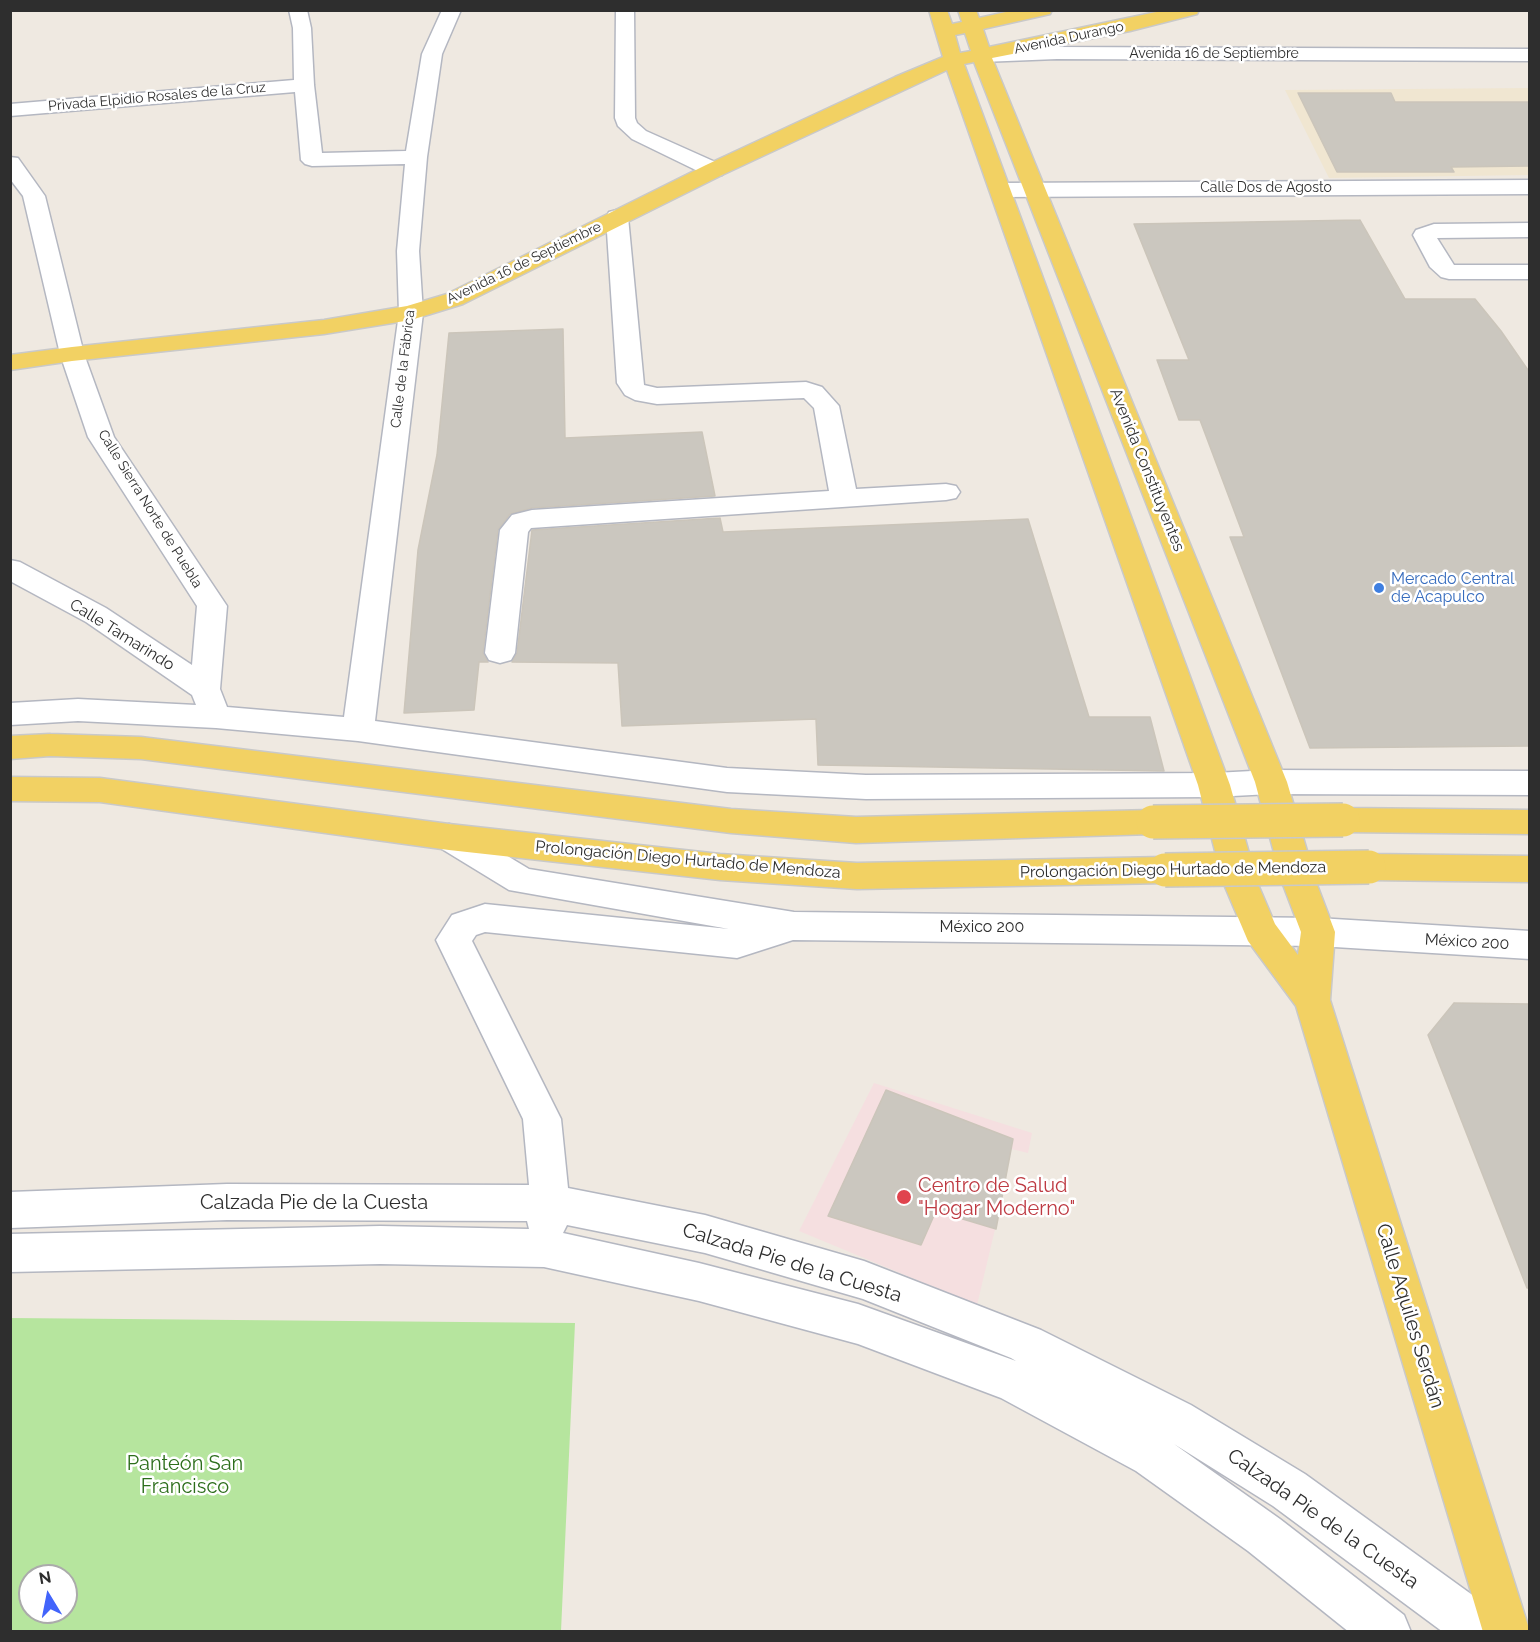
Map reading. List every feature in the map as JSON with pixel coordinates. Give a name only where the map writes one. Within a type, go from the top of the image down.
[{"type":"main road","name":"Avenida Durango","points":[[941,21],[1043,10]]},
{"type":"main road","points":[[1106,10],[1130,25]]},
{"type":"main road","name":"Avenida Durango","points":[[986,64],[1190,10]]},
{"type":"main road","name":"Avenida Constituyentes","points":[[970,18],[1035,189],[1270,782],[1299,882],[1317,932]]},
{"type":"main road","points":[[941,21],[1214,785],[1240,882],[1260,931]]},
{"type":"main road","name":"Avenida 16 de Septiembre","points":[[10,363],[72,354],[324,327],[411,313],[455,299],[617,217],[902,81],[956,67],[986,64]]},
{"type":"main road","points":[[10,748],[50,745],[141,748],[731,821],[856,830],[1153,822],[1343,820],[1530,822]]},
{"type":"main road","name":"Prolongación Diego Hurtado de Mendoza","points":[[10,789],[100,790],[449,837],[720,867],[856,876],[1369,867],[1530,869]]},
{"type":"main road","name":"Calle Aquiles Serdán","points":[[1260,931],[1312,1000],[1508,1632]]},
{"type":"main road","name":"Calle Aquiles Serdán","points":[[1312,1000],[1317,932]]},
{"type":"street","points":[[298,10],[302,28],[304,85],[312,160],[416,157]]},
{"type":"street","name":"Calle de la Fábrica","points":[[358,730],[411,313],[408,251],[416,157],[432,54],[452,10]]},
{"type":"street","points":[[626,10],[625,118],[628,126],[639,135],[714,170]]},
{"type":"street","name":"Avenida 16 de Septiembre","points":[[986,64],[1058,53],[1530,55]]},
{"type":"street","name":"Avenida 16 de Septiembre","points":[[986,64],[1062,70],[1530,69]]},
{"type":"street","name":"Privada Elpidio Rosales de la Cruz","points":[[10,111],[304,85]]},
{"type":"street","name":"Calle Sierra Norte de Puebla","points":[[10,163],[33,196],[72,354],[101,437],[212,606],[211,703]]},
{"type":"street","name":"Calle Dos de Agosto","points":[[1002,190],[1035,189],[1509,213],[1530,187]]},
{"type":"street","points":[[1509,213],[1424,235],[1442,267],[1449,272],[1530,272]]},
{"type":"street","points":[[617,217],[630,383],[634,390],[644,395],[657,396],[806,390],[813,392],[826,406],[844,499]]},
{"type":"street","points":[[500,653],[514,530],[522,521],[946,492]]},
{"type":"street","name":"Calle Tamarindo","points":[[10,569],[96,615],[211,703]]},
{"type":"street","points":[[10,714],[211,703],[358,730],[727,780],[866,787],[1214,785],[1270,782],[1530,783]]},
{"type":"street","name":"México 200","points":[[449,837],[521,881],[794,926],[1317,932],[1530,945]]},
{"type":"street","points":[[543,1248],[550,1203],[542,1119],[454,940],[464,924],[485,918],[738,944],[794,926]]},
{"type":"street","name":"Calzada Pie de la Cuesta","points":[[10,1210],[227,1202],[550,1203],[705,1234],[864,1280],[1026,1344],[1176,1420],[1289,1490],[1483,1632]]},
{"type":"street","points":[[10,1253],[357,1245],[543,1248],[699,1282],[858,1324],[1013,1381],[1152,1455],[1264,1535],[1386,1632]]},
{"type":"shaded area","points":[[1529,88],[1529,175],[1329,178],[1285,90]]},
{"type":"shaded area","name":"Centro de Salud \"Hogar Moderno\"","points":[[874,1083],[1032,1133],[1028,1153],[1003,1147],[981,1193],[1002,1200],[977,1305],[799,1231]]},
{"type":"green space","name":"Panteón San Francisco","points":[[11,1318],[575,1323],[561,1631],[11,1631]]},
{"type":"building","points":[[1298,93],[1391,93],[1395,102],[1530,102],[1530,166],[1451,167],[1454,172],[1337,172]]},
{"type":"building","name":"Mercado Central de Acapulco","points":[[1360,220],[1405,299],[1475,299],[1530,373],[1530,746],[1310,748],[1230,537],[1244,537],[1200,420],[1179,420],[1157,360],[1189,360],[1134,224]]},
{"type":"building","points":[[563,329],[565,438],[702,432],[715,496],[532,508],[510,514],[498,530],[483,653],[488,662],[479,662],[474,710],[404,713],[418,550],[437,455],[449,333]]},
{"type":"building","points":[[720,518],[723,532],[1028,519],[1089,717],[1150,717],[1164,771],[818,765],[816,719],[622,726],[618,663],[512,662],[517,653],[532,530]]},
{"type":"building","points":[[1454,1003],[1530,1004],[1530,1288],[1527,1288],[1428,1035]]},
{"type":"building","points":[[886,1090],[1013,1139],[996,1229],[936,1211],[921,1245],[828,1216]]},
{"type":"place","name":"Mercado Central de Acapulco","points":[[1379,588]]},
{"type":"place","name":"Centro de Salud \"Hogar Moderno\"","points":[[904,1197]]}]
